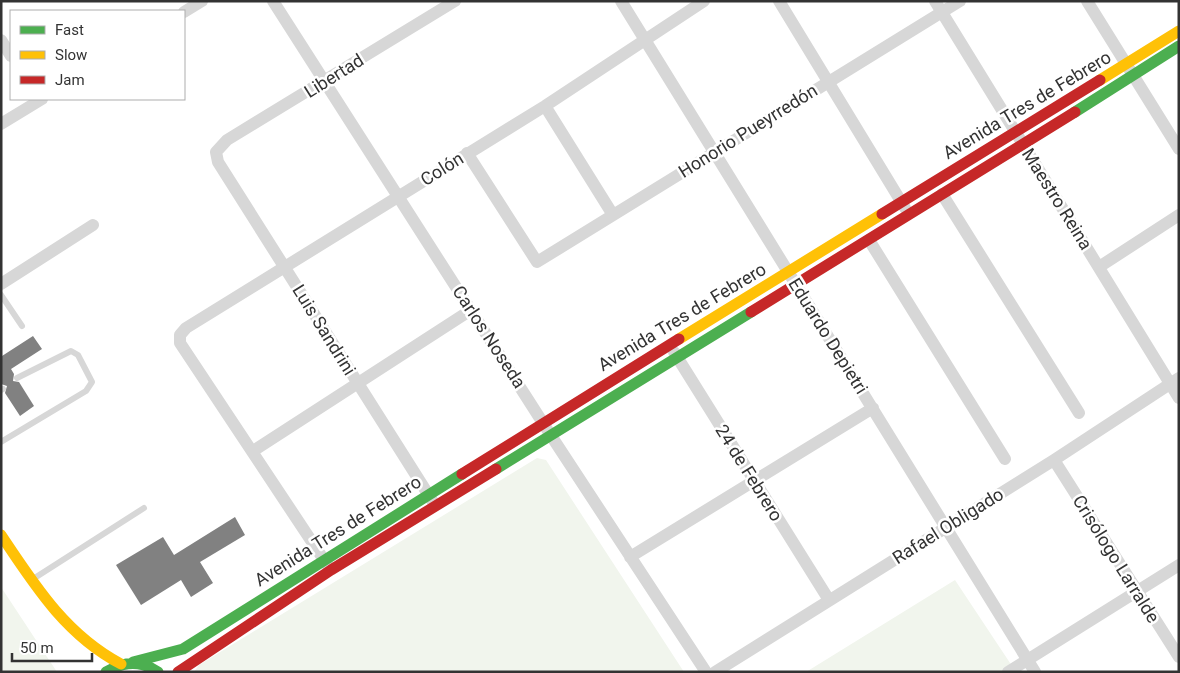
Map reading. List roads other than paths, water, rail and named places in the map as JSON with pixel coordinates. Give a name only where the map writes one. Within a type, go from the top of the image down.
[{"type":"main road","name":"Avenida Tres de Febrero","points":[[120,664],[169,654],[327,565],[433,501],[544,422],[1016,132],[1130,70],[1179,31]]},
{"type":"main road","points":[[433,501],[677,358],[1024,145],[1130,70],[1179,46]]},
{"type":"main road","points":[[1,535],[32,580],[80,639],[98,668],[120,664]]},
{"type":"main road","points":[[178,672],[224,642],[327,565]]},
{"type":"main road","points":[[80,639],[97,653],[120,664]]},
{"type":"main road","points":[[133,662],[145,664],[158,672]]},
{"type":"street","points":[[185,11],[202,1]]},
{"type":"street","name":"Carlos Noseda","points":[[273,1],[323,83],[706,672]]},
{"type":"street","name":"Libertad","points":[[216,152],[227,140],[455,1]]},
{"type":"street","name":"Eduardo Depietri","points":[[621,1],[1035,672]]},
{"type":"street","name":"Colón","points":[[253,451],[180,343],[180,335],[186,328],[544,106],[646,41],[704,1]]},
{"type":"street","points":[[779,1],[909,214]]},
{"type":"street","name":"Honorio Pueyrredón","points":[[467,153],[537,262],[827,82],[939,7],[960,1]]},
{"type":"street","points":[[1087,1],[1179,149]]},
{"type":"street","name":"Maestro Reina","points":[[939,7],[1099,267],[1174,381],[1179,398]]},
{"type":"street","points":[[1,40],[10,54]]},
{"type":"street","points":[[1,124],[38,100]]},
{"type":"street","points":[[544,106],[613,215]]},
{"type":"street","name":"Luis Sandrini","points":[[216,152],[218,162],[433,501]]},
{"type":"street","points":[[942,194],[1079,413]]},
{"type":"street","points":[[1099,267],[1179,215]]},
{"type":"street","points":[[1,284],[93,225]]},
{"type":"street","points":[[869,240],[1005,459]]},
{"type":"street","points":[[327,565],[253,451],[471,310]]},
{"type":"street","name":"24 de Febrero","points":[[670,345],[829,600]]},
{"type":"street","name":"Rafael Obligado","points":[[715,672],[1054,460],[1174,381]]},
{"type":"street","points":[[630,556],[873,408]]},
{"type":"street","name":"Crisólogo Larralde","points":[[1054,460],[1179,657]]},
{"type":"street","points":[[1008,672],[1179,565]]},
{"type":"lane","points":[[1,295],[22,326]]},
{"type":"lane","points":[[1,442],[86,391],[92,382],[78,355],[71,351],[17,378]]},
{"type":"lane","points":[[32,580],[144,508]]}]
